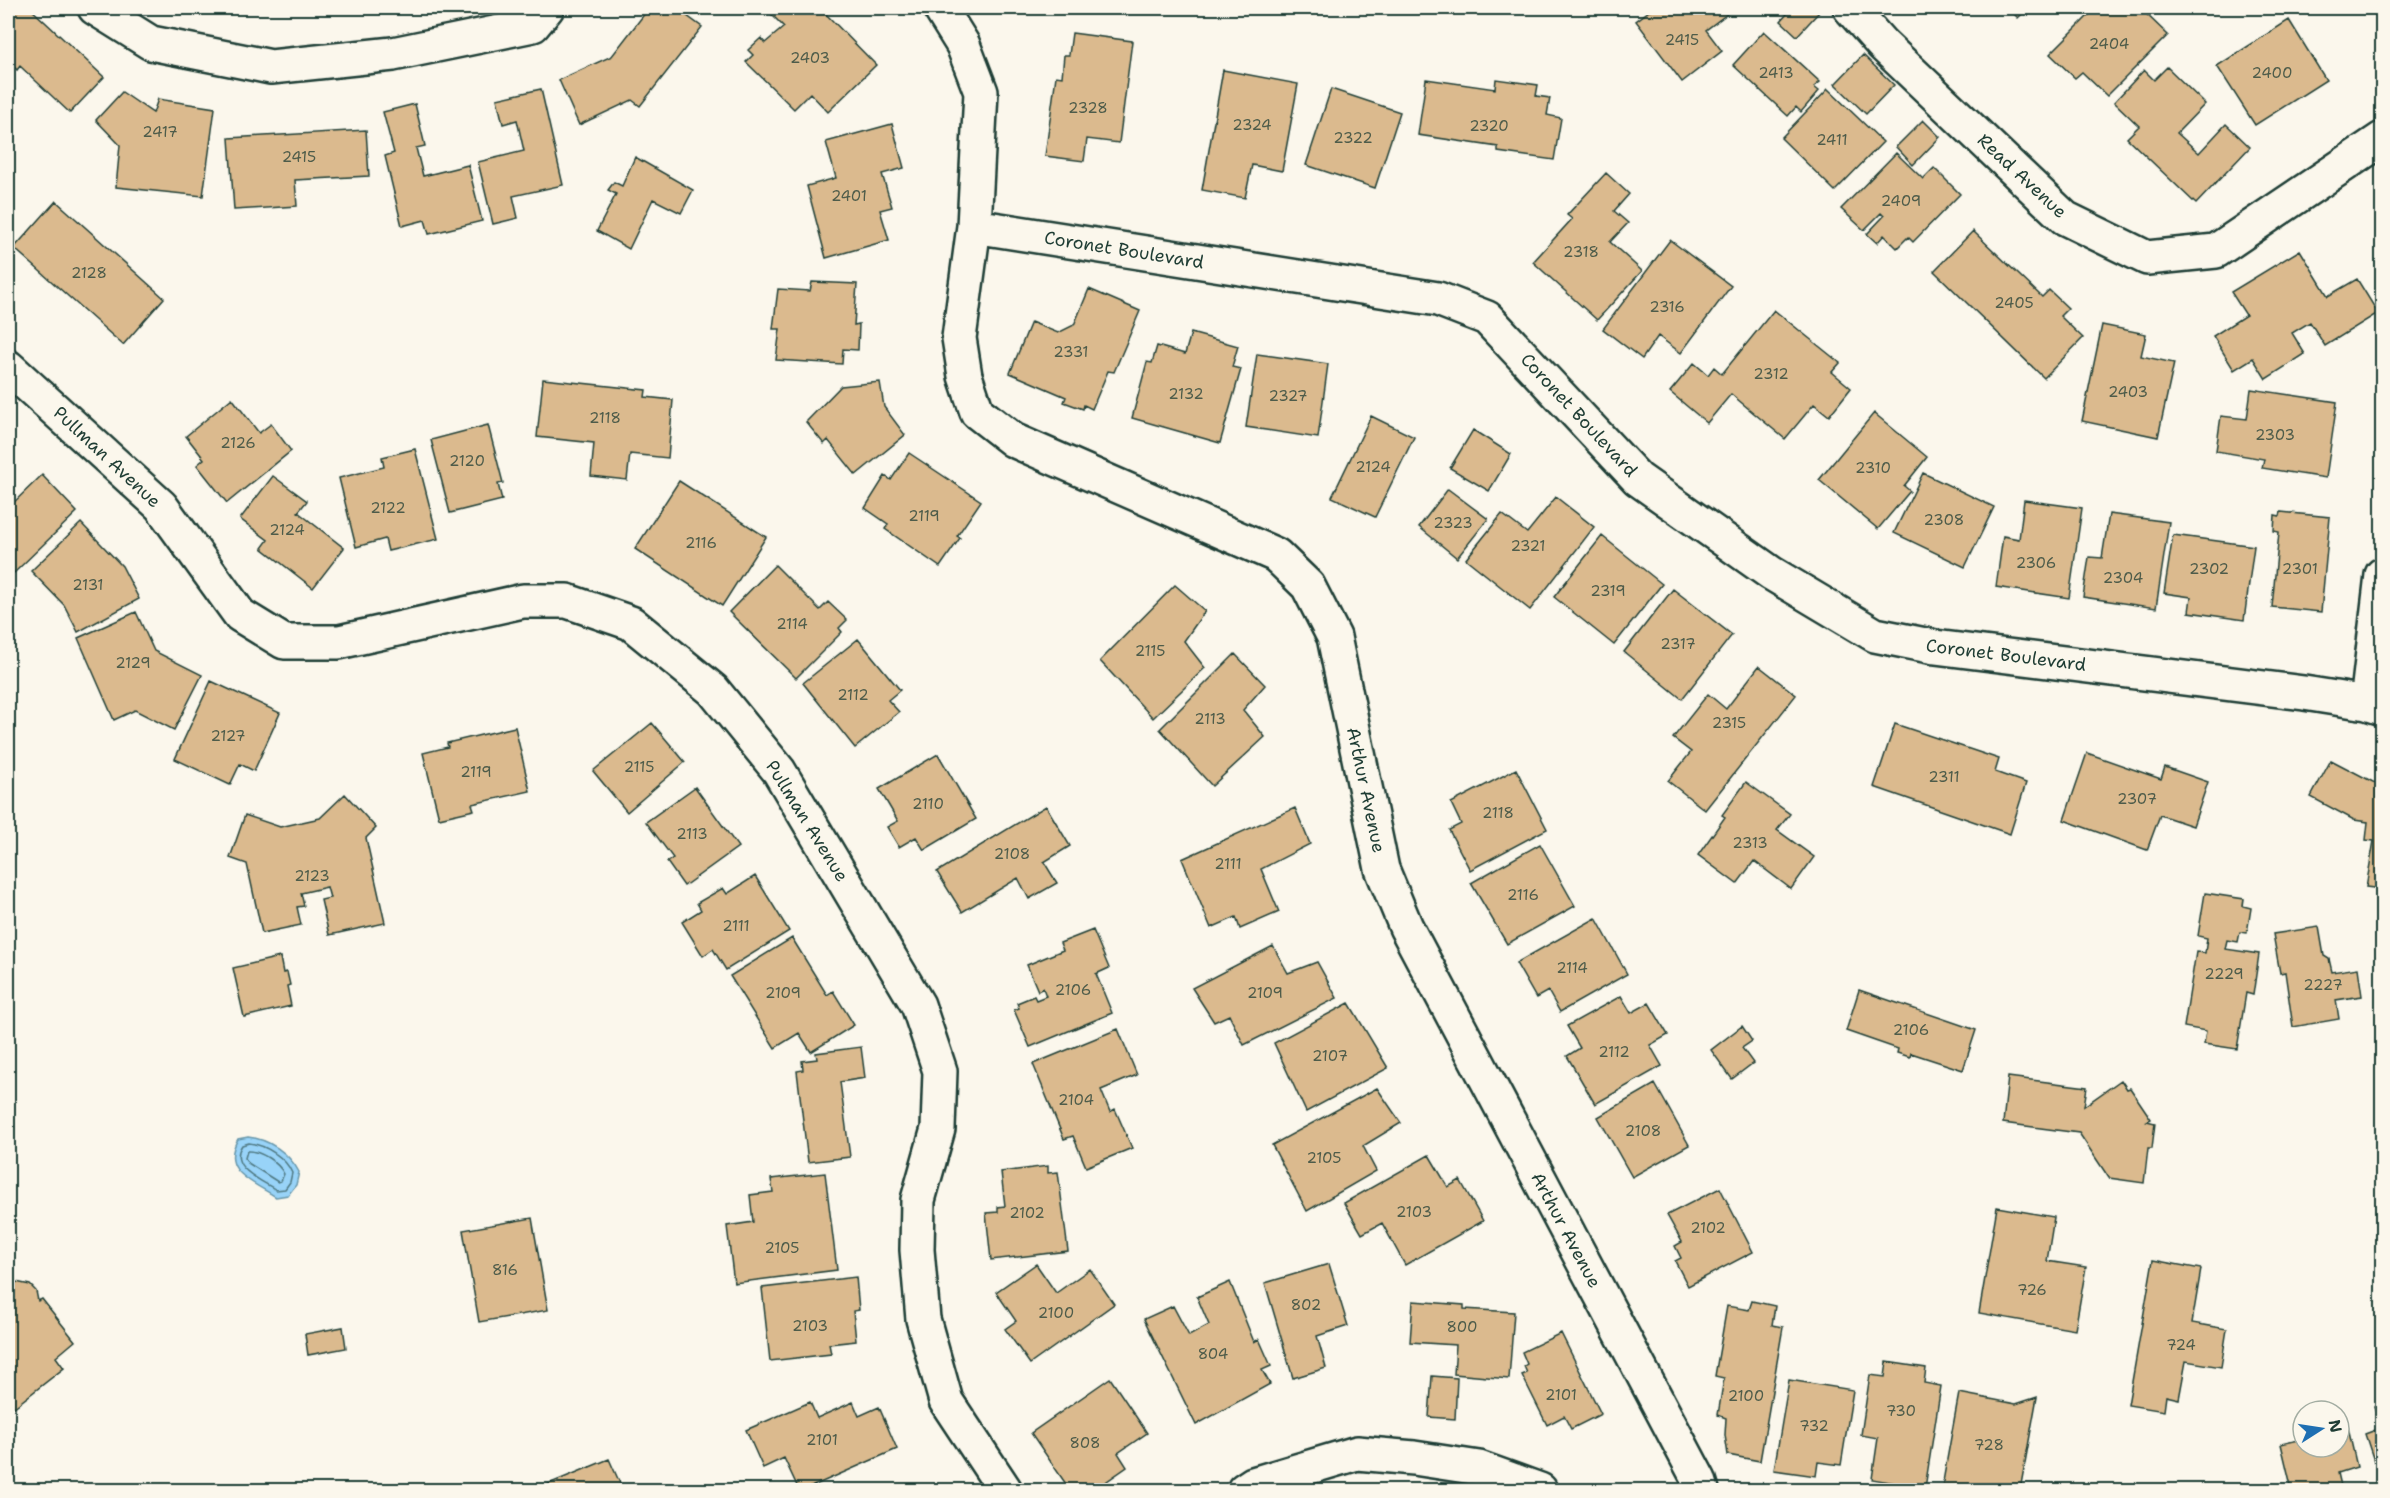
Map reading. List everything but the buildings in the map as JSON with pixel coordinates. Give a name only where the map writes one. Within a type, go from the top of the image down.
[{"type":"street","points":[[95,8],[151,44],[271,67],[393,54],[533,25],[547,8]]},
{"type":"street","points":[[940,8],[963,45],[981,92],[974,226]]},
{"type":"street","name":"Read Avenue","points":[[1850,8],[1882,44],[2065,218],[2146,258],[2216,251],[2382,139]]},
{"type":"street","name":"Coronet Boulevard","points":[[974,226],[1438,299],[1486,318],[1638,479],[1771,573],[1875,635],[1935,647],[2304,693],[2374,706]]},
{"type":"street","name":"Arthur Avenue","points":[[974,226],[959,338],[965,376],[977,412],[1013,440],[1276,555],[1308,586],[1334,637],[1382,869],[1406,927],[1693,1469],[1702,1491]]},
{"type":"street","name":"Pullman Avenue","points":[[8,367],[161,506],[240,615],[284,642],[339,642],[523,601],[567,601],[631,623],[713,690],[779,771],[918,1005],[940,1071],[938,1129],[918,1200],[917,1250],[923,1319],[946,1401],[1005,1491]]},
{"type":"street","points":[[2374,706],[2382,575]]},
{"type":"street","points":[[1244,1491],[1253,1484],[1357,1453],[1414,1458],[1479,1468],[1540,1491]]},
{"type":"water","points":[[256,1138],[278,1148],[295,1165],[299,1172],[296,1185],[288,1195],[276,1197],[241,1174],[236,1167],[233,1150],[238,1139]]}]
